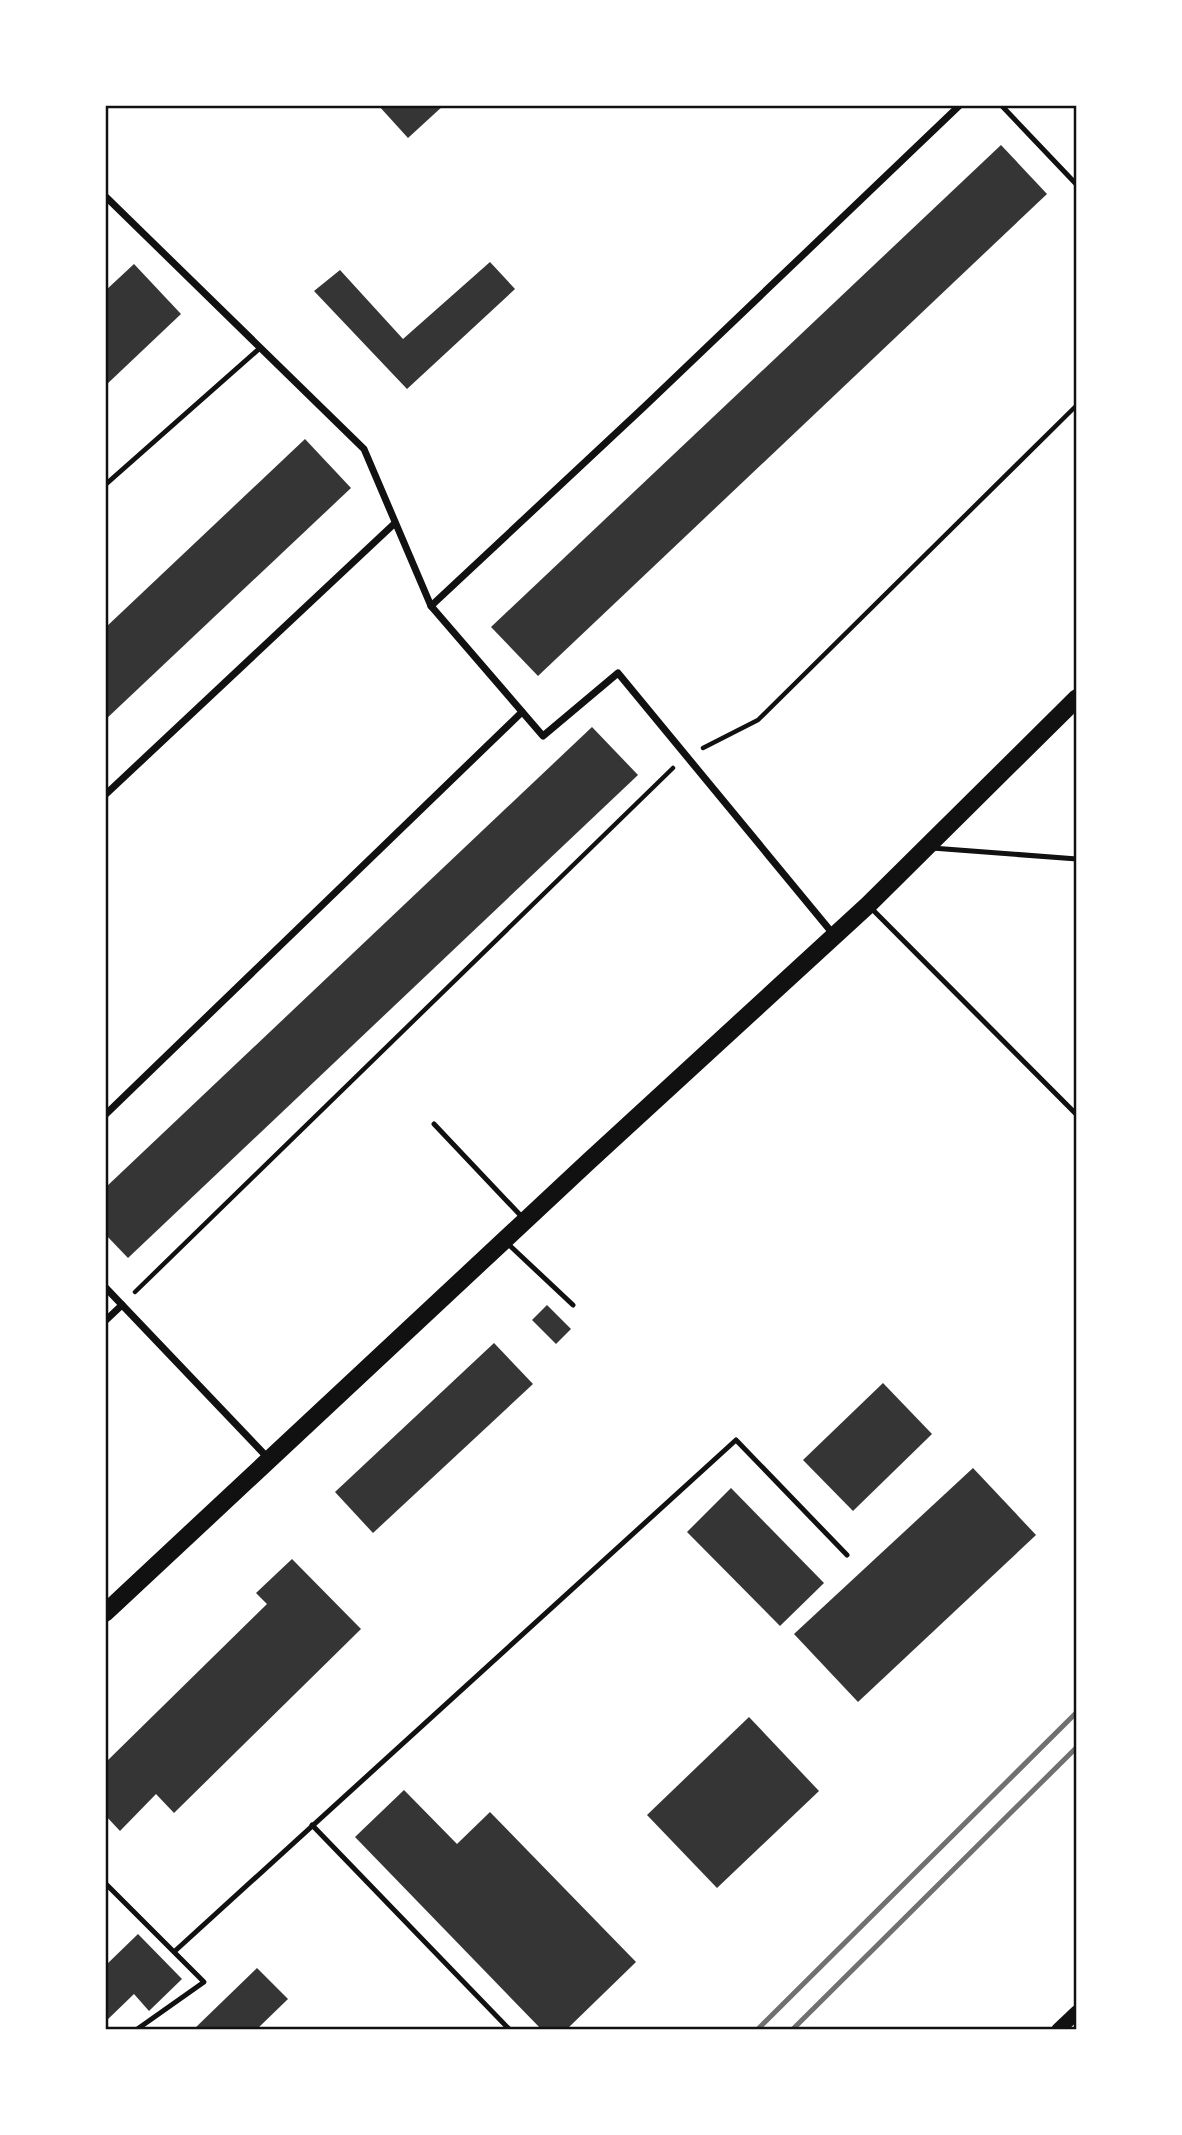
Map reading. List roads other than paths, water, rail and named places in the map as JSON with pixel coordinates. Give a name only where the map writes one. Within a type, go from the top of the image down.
[{"type":"main road","points":[[105,1613],[268,1458],[868,905],[1077,698]]},
{"type":"main road","points":[[1058,2030],[1077,2012]]},
{"type":"street","points":[[430,607],[655,396],[950,108],[960,105]]},
{"type":"street","points":[[105,196],[364,449],[430,607],[543,736],[618,673],[835,935]]},
{"type":"street","points":[[105,795],[395,523]]},
{"type":"street","points":[[105,1115],[522,712]]},
{"type":"street","points":[[105,1287],[268,1458]]},
{"type":"street","points":[[105,1321],[121,1305]]},
{"type":"lane","points":[[1001,105],[1077,185]]},
{"type":"lane","points":[[105,485],[260,348]]},
{"type":"lane","points":[[925,848],[1077,859]]},
{"type":"lane","points":[[868,905],[1077,1115]]},
{"type":"lane","points":[[434,1124],[526,1220]]},
{"type":"lane","points":[[505,1240],[573,1305]]},
{"type":"lane","points":[[175,1951],[736,1440],[847,1555]]},
{"type":"lane","points":[[312,1825],[510,2030]]},
{"type":"lane","points":[[105,1883],[204,1982],[136,2030]]},
{"type":"railway","points":[[757,2030],[1077,1712]]},
{"type":"railway","points":[[792,2030],[1077,1747]]}]
